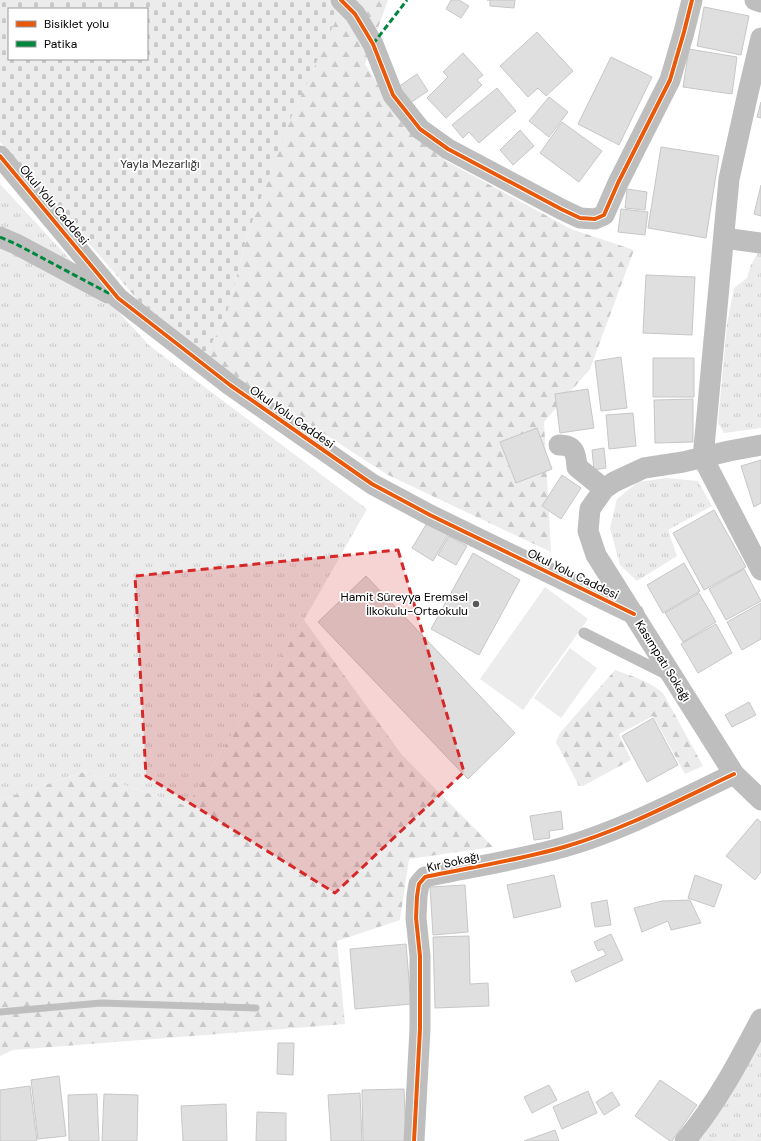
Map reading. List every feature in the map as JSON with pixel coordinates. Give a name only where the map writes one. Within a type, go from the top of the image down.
[{"type":"street","points":[[341,0],[354,14],[373,44],[393,95],[420,129],[448,149],[561,209],[580,218],[594,219],[604,215],[618,183],[670,80],[692,0]]},
{"type":"street","points":[[755,0],[761,2]]},
{"type":"street","points":[[761,38],[729,179],[703,458],[761,570]]},
{"type":"street","name":"Okul Yolu Caddesi","points":[[0,156],[118,298],[230,385],[372,484],[430,515],[634,614]]},
{"type":"street","points":[[0,238],[16,244],[118,298]]},
{"type":"street","points":[[724,238],[761,243]]},
{"type":"street","name":"Kasımpatı Sokağı","points":[[761,444],[703,458],[644,468],[614,482],[604,489],[590,509],[588,531],[596,555],[734,774],[761,800]]},
{"type":"street","points":[[559,445],[567,445],[573,449],[578,467],[604,489]]},
{"type":"street","name":"Kır Sokağı","points":[[414,1141],[420,1030],[420,956],[416,918],[417,896],[420,884],[425,878],[563,847],[601,835],[734,774]]},
{"type":"street","points":[[685,1141],[708,1109],[742,1056],[761,1019]]},
{"type":"lane","points":[[584,633],[674,678]]},
{"type":"highlighted area","points":[[398,550],[464,772],[335,893],[146,776],[135,576]]},
{"type":"green space","name":"Yayla Mezarlığı","points":[[0,0],[328,0],[340,11],[288,124],[247,236],[227,313],[205,357],[156,322],[0,142]]},
{"type":"green space","points":[[328,0],[388,0],[365,64],[405,128],[446,161],[571,229],[634,250],[590,369],[544,422],[551,552],[388,475],[205,357],[227,313],[247,236],[288,123],[340,11]]},
{"type":"green space","points":[[0,184],[150,346],[367,509],[304,620],[187,806],[84,772],[0,800]]},
{"type":"green space","points":[[758,252],[761,252],[761,428],[724,433],[718,423],[727,324],[734,288],[747,278],[750,267]]},
{"type":"green space","points":[[666,478],[698,481],[712,506],[668,530],[677,556],[637,581],[620,565],[610,528],[617,499],[638,482]]},
{"type":"green space","points":[[545,587],[588,619],[523,710],[480,679]]},
{"type":"green space","points":[[304,620],[402,755],[493,847],[409,859],[400,920],[337,941],[345,1024],[13,1050],[0,1056],[0,800],[84,772],[187,806]]},
{"type":"green space","points":[[570,648],[597,668],[561,718],[534,698]]},
{"type":"green space","points":[[615,670],[646,682],[663,693],[703,766],[685,774],[653,716],[619,734],[631,760],[583,786],[579,786],[556,742],[560,733]]},
{"type":"green space","points":[[761,1038],[761,1141],[699,1141],[705,1133]]},
{"type":"building","points":[[451,0],[459,0],[469,6],[461,18],[446,9]]},
{"type":"building","points":[[490,0],[515,0],[514,8],[490,6]]},
{"type":"building","points":[[704,7],[749,16],[741,55],[697,46]]},
{"type":"building","points":[[537,32],[573,71],[546,96],[538,88],[528,97],[500,66]]},
{"type":"building","points":[[689,49],[737,57],[732,94],[683,87]]},
{"type":"building","points":[[463,53],[483,75],[477,80],[482,85],[446,118],[427,98],[448,77],[443,72]]},
{"type":"building","points":[[611,57],[652,77],[619,145],[578,124]]},
{"type":"building","points":[[417,74],[428,91],[410,103],[398,87]]},
{"type":"building","points":[[497,88],[516,111],[479,143],[469,132],[463,138],[452,125]]},
{"type":"building","points":[[549,97],[568,112],[549,137],[529,121]]},
{"type":"building","points":[[761,102],[761,118],[757,117]]},
{"type":"building","points":[[562,122],[602,151],[579,182],[540,153]]},
{"type":"building","points":[[520,130],[534,146],[513,165],[500,150]]},
{"type":"building","points":[[661,147],[719,156],[706,238],[648,228]]},
{"type":"building","points":[[761,185],[761,216],[754,214]]},
{"type":"building","points":[[627,189],[647,192],[645,210],[625,208]]},
{"type":"building","points":[[621,209],[648,212],[645,235],[618,232]]},
{"type":"building","points":[[646,275],[695,277],[692,335],[643,333]]},
{"type":"building","points":[[621,357],[627,408],[601,411],[595,361]]},
{"type":"building","points":[[653,358],[694,358],[694,397],[653,397]]},
{"type":"building","points":[[588,389],[594,428],[560,433],[555,394]]},
{"type":"building","points":[[693,399],[693,442],[655,443],[654,400]]},
{"type":"building","points":[[633,413],[636,446],[609,449],[606,415]]},
{"type":"building","points":[[537,428],[552,469],[516,483],[500,442]]},
{"type":"building","points":[[604,448],[606,468],[594,470],[592,450]]},
{"type":"building","points":[[761,460],[761,503],[754,507],[741,466]]},
{"type":"building","points":[[562,475],[581,488],[561,519],[542,506]]},
{"type":"building","points":[[714,510],[746,567],[704,590],[673,533]]},
{"type":"building","points":[[427,523],[448,535],[433,561],[412,548]]},
{"type":"building","points":[[449,536],[467,546],[456,565],[438,555]]},
{"type":"building","name":"Hamit Süreyya Eremsel İlkokulu-Ortaokulu","points":[[473,553],[520,580],[479,655],[431,629]]},
{"type":"building","points":[[684,563],[700,591],[663,613],[647,585]]},
{"type":"building","points":[[744,569],[761,601],[726,620],[709,589]]},
{"type":"building","points":[[366,576],[515,733],[468,779],[318,622]]},
{"type":"building","points":[[699,593],[716,622],[683,642],[665,613]]},
{"type":"building","points":[[761,603],[761,639],[742,650],[727,622]]},
{"type":"building","points":[[716,624],[732,653],[698,673],[681,644]]},
{"type":"building","points":[[749,702],[756,715],[732,727],[725,715]]},
{"type":"building","points":[[653,718],[678,765],[647,782],[622,736]]},
{"type":"building","points":[[561,811],[563,829],[549,831],[550,838],[534,840],[530,816]]},
{"type":"building","points":[[757,819],[761,822],[761,872],[755,880],[726,856]]},
{"type":"building","points":[[554,875],[561,907],[514,918],[507,885]]},
{"type":"building","points":[[695,875],[722,885],[714,907],[688,898]]},
{"type":"building","points":[[465,885],[468,932],[433,935],[430,887]]},
{"type":"building","points":[[607,900],[611,925],[595,927],[591,903]]},
{"type":"building","points":[[690,900],[701,923],[671,930],[668,921],[642,932],[634,908],[662,901]]},
{"type":"building","points":[[611,934],[623,960],[576,982],[571,971],[606,955],[603,949],[598,951],[594,942]]},
{"type":"building","points":[[469,936],[470,984],[488,983],[489,1006],[435,1008],[433,937]]},
{"type":"building","points":[[406,944],[411,1004],[355,1009],[350,949]]},
{"type":"building","points":[[278,1043],[294,1043],[293,1075],[277,1074]]},
{"type":"building","points":[[59,1076],[66,1136],[38,1139],[31,1080]]},
{"type":"building","points":[[660,1080],[697,1105],[672,1141],[635,1116]]},
{"type":"building","points":[[549,1085],[557,1100],[532,1113],[524,1097]]},
{"type":"building","points":[[30,1086],[37,1141],[0,1141],[0,1090]]},
{"type":"building","points":[[404,1089],[406,1141],[363,1141],[362,1090]]},
{"type":"building","points":[[588,1091],[597,1113],[562,1129],[553,1107]]},
{"type":"building","points":[[612,1092],[620,1105],[604,1115],[596,1102]]},
{"type":"building","points":[[360,1093],[362,1141],[331,1141],[328,1095]]},
{"type":"building","points":[[97,1094],[99,1141],[69,1141],[68,1095]]},
{"type":"building","points":[[104,1094],[138,1095],[137,1141],[102,1141]]},
{"type":"building","points":[[226,1104],[227,1141],[183,1141],[181,1106]]},
{"type":"building","points":[[257,1112],[286,1113],[286,1141],[256,1141]]},
{"type":"building","points":[[555,1130],[559,1141],[524,1141]]},
{"type":"waterway","points":[[0,1012],[101,1003],[256,1008]]},
{"type":"marked path","points":[[373,44],[407,0]]},
{"type":"marked path","points":[[0,237],[112,295]]},
{"type":"cycle path","points":[[341,0],[355,14],[373,44],[393,95],[420,129],[448,149],[561,209],[580,218],[595,219],[604,215],[618,183],[670,80],[692,0]]},
{"type":"cycle path","points":[[0,156],[118,298],[230,385],[372,484],[430,515],[634,614]]},
{"type":"cycle path","points":[[414,1141],[420,1029],[420,956],[416,918],[419,884],[425,877],[530,856],[586,840],[650,814],[734,774]]},
{"type":"place","name":"Hamit Süreyya Eremsel İlkokulu-Ortaokulu","points":[[476,604]]}]
